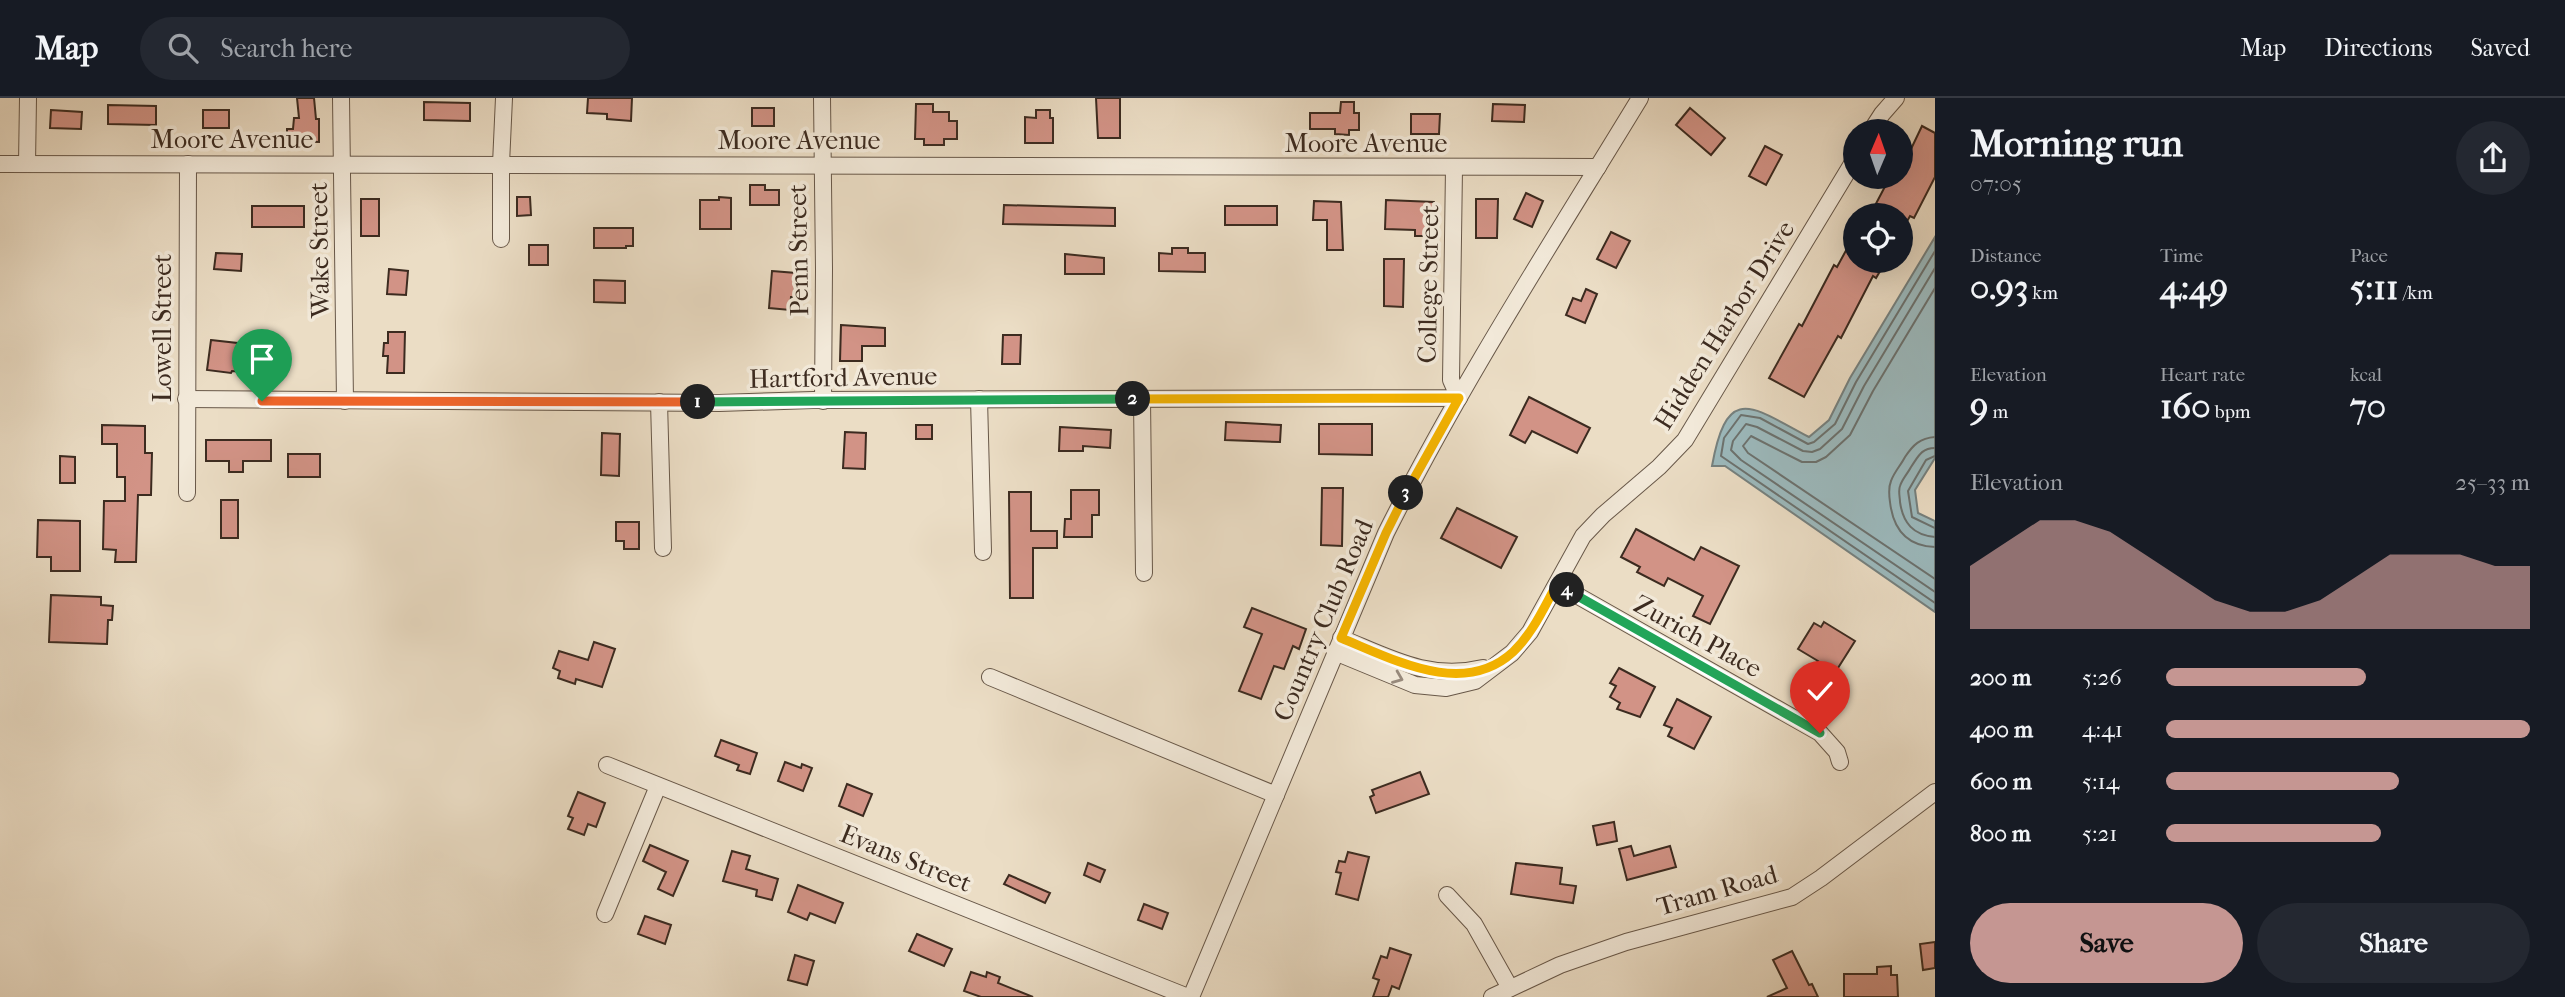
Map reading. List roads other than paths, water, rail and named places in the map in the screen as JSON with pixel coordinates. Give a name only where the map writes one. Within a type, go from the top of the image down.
[{"type":"street","points":[[27,98],[27,164]]},
{"type":"street","name":"Wake Street","points":[[341,98],[345,401]]},
{"type":"street","points":[[501,239],[504,98]]},
{"type":"street","name":"Penn Street","points":[[822,98],[822,401]]},
{"type":"street","name":"Country Club Road","points":[[1189,997],[1386,533],[1413,478],[1640,98]]},
{"type":"street","points":[[1879,119],[1896,98]]},
{"type":"street","name":"Moore Avenue","points":[[0,164],[1598,167]]},
{"type":"street","name":"Lowell Street","points":[[187,493],[188,164]]},
{"type":"street","name":"College Street","points":[[1454,168],[1451,380],[1459,398]]},
{"type":"street","name":"Hidden Harbor Drive","points":[[1338,645],[1416,685],[1446,688],[1475,681],[1512,653],[1530,632],[1583,536],[1685,440],[1843,179]]},
{"type":"street","name":"Hartford Avenue","points":[[186,399],[659,402],[1459,398]]},
{"type":"street","points":[[979,399],[983,552]]},
{"type":"street","points":[[1142,399],[1144,573]]},
{"type":"street","points":[[659,402],[663,548]]},
{"type":"street","name":"Zurich Place","points":[[1557,584],[1820,733],[1837,752],[1840,762]]},
{"type":"street","points":[[990,677],[1276,795]]},
{"type":"street","name":"Evans Street","points":[[607,765],[1189,997]]},
{"type":"street","points":[[605,914],[658,786]]},
{"type":"street","name":"Tram Road","points":[[1492,997],[1560,965],[1626,942],[1792,897],[1935,792]]},
{"type":"street","points":[[1447,895],[1474,924],[1510,988]]},
{"type":"water","points":[[1935,237],[1935,458],[1915,490],[1918,513],[1935,521],[1935,612],[1725,466],[1712,466],[1718,439],[1725,422],[1734,412],[1745,409],[1757,411],[1809,437],[1829,420],[1850,378]]}]
